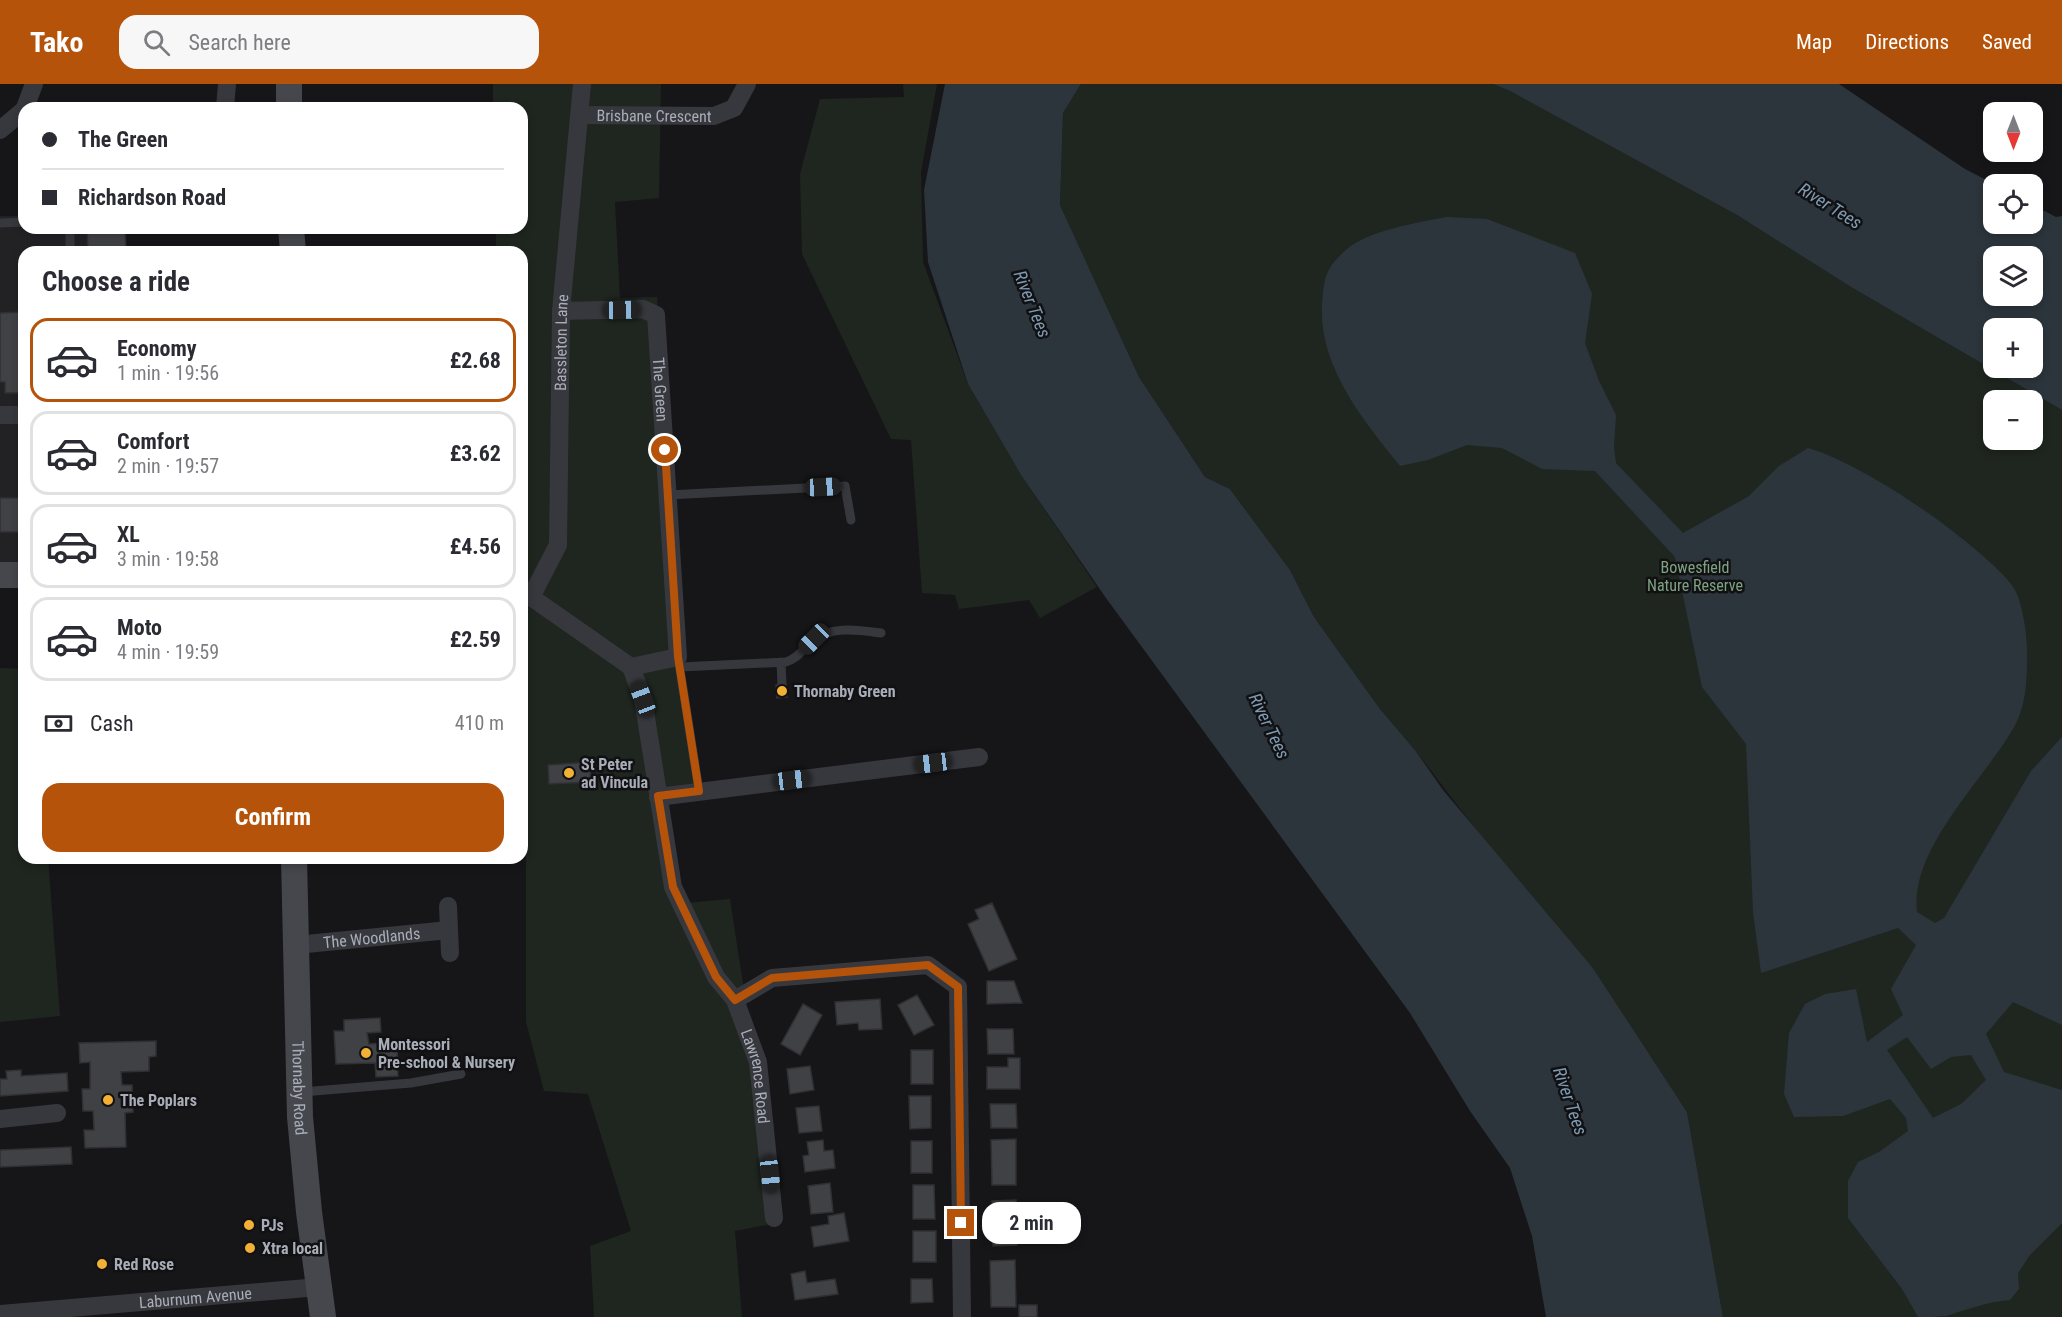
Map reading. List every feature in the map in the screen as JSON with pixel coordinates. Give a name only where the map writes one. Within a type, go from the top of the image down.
[{"type":"street","points":[[27,102],[34,84]]},
{"type":"street","points":[[225,102],[226,84]]},
{"type":"street","points":[[289,84],[289,102]]},
{"type":"street","name":"Bassleton Lane","points":[[528,593],[558,545],[561,311],[582,84]]},
{"type":"street","name":"Brisbane Crescent","points":[[580,115],[714,116],[734,108],[747,84]]},
{"type":"street","points":[[0,130],[18,115]]},
{"type":"street","name":"The Green","points":[[561,311],[643,309],[656,315],[679,662]]},
{"type":"street","points":[[0,416],[18,415]]},
{"type":"street","points":[[0,575],[18,575]]},
{"type":"street","points":[[528,597],[631,667],[679,662]]},
{"type":"street","name":"Lawrence Road","points":[[631,667],[643,699],[673,887],[716,977],[735,1000],[758,1062],[774,1218]]},
{"type":"street","points":[[658,796],[979,758]]},
{"type":"street","name":"Thornaby Road","points":[[294,864],[300,1092],[309,1212],[323,1317]]},
{"type":"street","points":[[448,906],[450,953]]},
{"type":"street","name":"The Woodlands","points":[[296,945],[449,930]]},
{"type":"street","points":[[735,1000],[772,978],[928,965],[958,987],[962,1317]]},
{"type":"street","points":[[0,1119],[57,1113]]},
{"type":"street","name":"Laburnum Avenue","points":[[3,1315],[320,1287]]},
{"type":"lane","points":[[0,223],[18,222]]},
{"type":"lane","points":[[668,495],[845,486],[851,520]]},
{"type":"lane","points":[[699,791],[679,662],[781,662],[792,660],[814,639],[828,632],[852,629],[881,633]]},
{"type":"lane","points":[[781,662],[782,685]]},
{"type":"lane","points":[[300,1092],[411,1083],[461,1074]]},
{"type":"shaded area","points":[[0,216],[18,216],[18,234],[125,234],[126,246],[18,246],[18,566],[0,565]]},
{"type":"green space","points":[[493,84],[661,84],[659,198],[615,202],[620,298],[657,297],[682,656],[702,793],[664,799],[685,903],[730,899],[755,1062],[771,1224],[735,1231],[742,1317],[594,1317],[590,1246],[631,1231],[588,1094],[544,1091],[526,1022],[528,246],[496,246],[496,234],[528,234],[528,102],[493,102]]},
{"type":"green space","points":[[903,84],[937,84],[921,172],[923,262],[968,384],[1021,475],[1097,587],[1040,618],[1029,600],[959,609],[955,595],[922,593],[911,440],[891,439],[802,254],[800,174],[820,99],[904,97]]},
{"type":"green space","name":"Bowesfield Nature Reserve","points":[[1081,84],[1493,84],[1510,91],[1737,215],[1851,287],[1983,364],[1983,378],[2007,378],[2028,390],[1983,390],[1983,450],[2043,450],[2043,399],[2062,410],[2062,1317],[1723,1317],[1687,1112],[1652,1059],[1415,750],[1380,709],[1314,617],[1290,570],[1230,489],[1205,477],[1139,377],[1060,205],[1063,113]]},
{"type":"green space","points":[[0,668],[18,669],[18,864],[48,864],[60,1016],[0,1022]]},
{"type":"water","name":"River Tees","points":[[945,84],[1081,84],[1063,113],[1060,205],[1139,377],[1205,477],[1230,489],[1290,570],[1314,617],[1380,709],[1415,750],[1443,790],[1592,967],[1687,1112],[1723,1317],[1546,1317],[1532,1236],[1510,1168],[1470,1111],[1410,1013],[1106,598],[1021,475],[968,384],[928,262],[924,190]]},
{"type":"water","name":"River Tees","points":[[1493,84],[1839,84],[1965,169],[1983,178],[1983,234],[2043,234],[2043,210],[2056,217],[2062,216],[2062,410],[2043,399],[2043,390],[2028,390],[2007,378],[2043,378],[2043,318],[1983,318],[1983,364],[1851,287],[1737,215],[1510,91]]},
{"type":"water","points":[[1446,217],[1487,219],[1575,253],[1592,294],[1585,343],[1599,381],[1616,415],[1614,447],[1616,463],[1683,533],[1749,496],[1779,466],[1808,448],[1846,463],[1927,512],[1981,554],[2015,590],[2022,612],[2027,645],[2026,681],[2022,709],[2001,747],[1937,839],[1925,864],[1918,888],[1917,912],[1935,923],[1944,918],[2031,771],[2062,737],[2062,1025],[2013,1002],[1986,1034],[2004,1072],[2062,1090],[2062,1223],[2030,1255],[2018,1273],[2019,1289],[2010,1300],[1985,1304],[1946,1316],[1918,1317],[1902,1289],[1848,1218],[1848,1181],[1858,1162],[1879,1152],[1908,1131],[1906,1118],[1890,1099],[1843,1116],[1794,1117],[1784,1094],[1789,1033],[1805,1004],[1825,994],[1856,989],[1867,1042],[1903,1015],[1891,989],[1916,945],[1898,928],[1761,973],[1753,912],[1746,744],[1702,687],[1675,557],[1595,471],[1542,469],[1502,448],[1467,445],[1428,460],[1400,466],[1358,411],[1346,391],[1328,350],[1323,328],[1322,305],[1330,268],[1347,249],[1368,237],[1394,228]],"holes":[[[1907,1037],[1931,1069],[1951,1057],[1971,1055],[1986,1080],[1961,1104],[1933,1118],[1887,1050]]]},
{"type":"building","points":[[87,234],[125,234],[126,246],[88,246]]},
{"type":"building","points":[[18,312],[18,393],[5,393],[5,382],[0,382],[0,313]]},
{"type":"building","points":[[0,498],[18,498],[18,532],[0,532]]},
{"type":"building","name":"Thornaby Green","points":[[786,684],[787,697],[777,698],[776,685]]},
{"type":"building","name":"St Peter ad Vincula","points":[[589,762],[591,782],[549,784],[548,765]]},
{"type":"building","points":[[992,903],[1017,959],[989,971],[968,924],[979,919],[975,910]]},
{"type":"building","points":[[987,981],[1014,981],[1022,1003],[987,1004]]},
{"type":"building","points":[[917,995],[934,1025],[914,1035],[898,1005]]},
{"type":"building","points":[[880,999],[882,1029],[859,1030],[858,1023],[837,1025],[835,1002]]},
{"type":"building","points":[[803,1004],[822,1015],[800,1055],[781,1044]]},
{"type":"building","name":"Montessori Pre-school & Nursery","points":[[380,1018],[381,1032],[367,1033],[369,1044],[397,1042],[398,1076],[376,1077],[375,1063],[336,1064],[334,1031],[344,1031],[344,1020]]},
{"type":"building","points":[[987,1029],[1013,1029],[1014,1054],[988,1054]]},
{"type":"building","name":"The Poplars","points":[[156,1041],[156,1056],[149,1057],[149,1071],[121,1072],[122,1085],[132,1085],[133,1112],[125,1113],[126,1147],[85,1148],[84,1130],[94,1130],[93,1111],[83,1111],[82,1089],[90,1089],[90,1062],[80,1063],[79,1043]]},
{"type":"building","points":[[911,1050],[933,1050],[933,1084],[911,1084]]},
{"type":"building","points":[[1008,1058],[1020,1058],[1020,1089],[987,1089],[987,1067],[1008,1067]]},
{"type":"building","points":[[810,1066],[814,1090],[790,1094],[787,1069]]},
{"type":"building","points":[[21,1070],[21,1076],[67,1073],[68,1091],[0,1096],[0,1079],[7,1079],[6,1071]]},
{"type":"building","points":[[909,1096],[931,1096],[931,1128],[910,1129]]},
{"type":"building","points":[[990,1104],[1016,1104],[1017,1128],[991,1128]]},
{"type":"building","points":[[819,1106],[822,1131],[799,1133],[796,1108]]},
{"type":"building","points":[[1016,1139],[1016,1185],[992,1185],[991,1140]]},
{"type":"building","points":[[823,1140],[824,1151],[833,1150],[835,1168],[805,1172],[803,1156],[809,1155],[807,1142]]},
{"type":"building","points":[[911,1141],[932,1141],[932,1173],[911,1173]]},
{"type":"building","points":[[71,1147],[72,1164],[0,1167],[0,1150]]},
{"type":"building","points":[[830,1183],[833,1212],[811,1214],[808,1186]]},
{"type":"building","points":[[913,1185],[934,1185],[935,1219],[913,1219]]},
{"type":"building","points":[[1016,1200],[1017,1245],[993,1246],[992,1201]]},
{"type":"building","points":[[844,1213],[849,1241],[814,1247],[811,1227],[829,1224],[828,1216]]},
{"type":"building","points":[[913,1231],[936,1231],[936,1262],[913,1262]]},
{"type":"building","points":[[1015,1260],[1016,1307],[991,1307],[990,1261]]},
{"type":"building","points":[[805,1271],[807,1283],[835,1279],[838,1294],[795,1300],[791,1274]]},
{"type":"building","points":[[911,1279],[932,1279],[933,1302],[911,1303]]},
{"type":"building","points":[[1019,1305],[1037,1305],[1037,1317],[1019,1317]]},
{"type":"place","name":"Thornaby Green","points":[[782,691]]},
{"type":"place","name":"St Peter ad Vincula","points":[[569,773]]},
{"type":"place","name":"Montessori Pre-school & Nursery","points":[[366,1053]]},
{"type":"place","name":"The Poplars","points":[[108,1100]]},
{"type":"place","name":"PJs","points":[[249,1225]]},
{"type":"place","name":"Xtra local","points":[[250,1248]]},
{"type":"place","name":"Red Rose","points":[[102,1264]]},
{"type":"route","points":[[665,450],[678,657],[699,791],[658,796],[673,887],[716,977],[735,1000],[772,978],[928,965],[958,987],[961,1223]]}]
